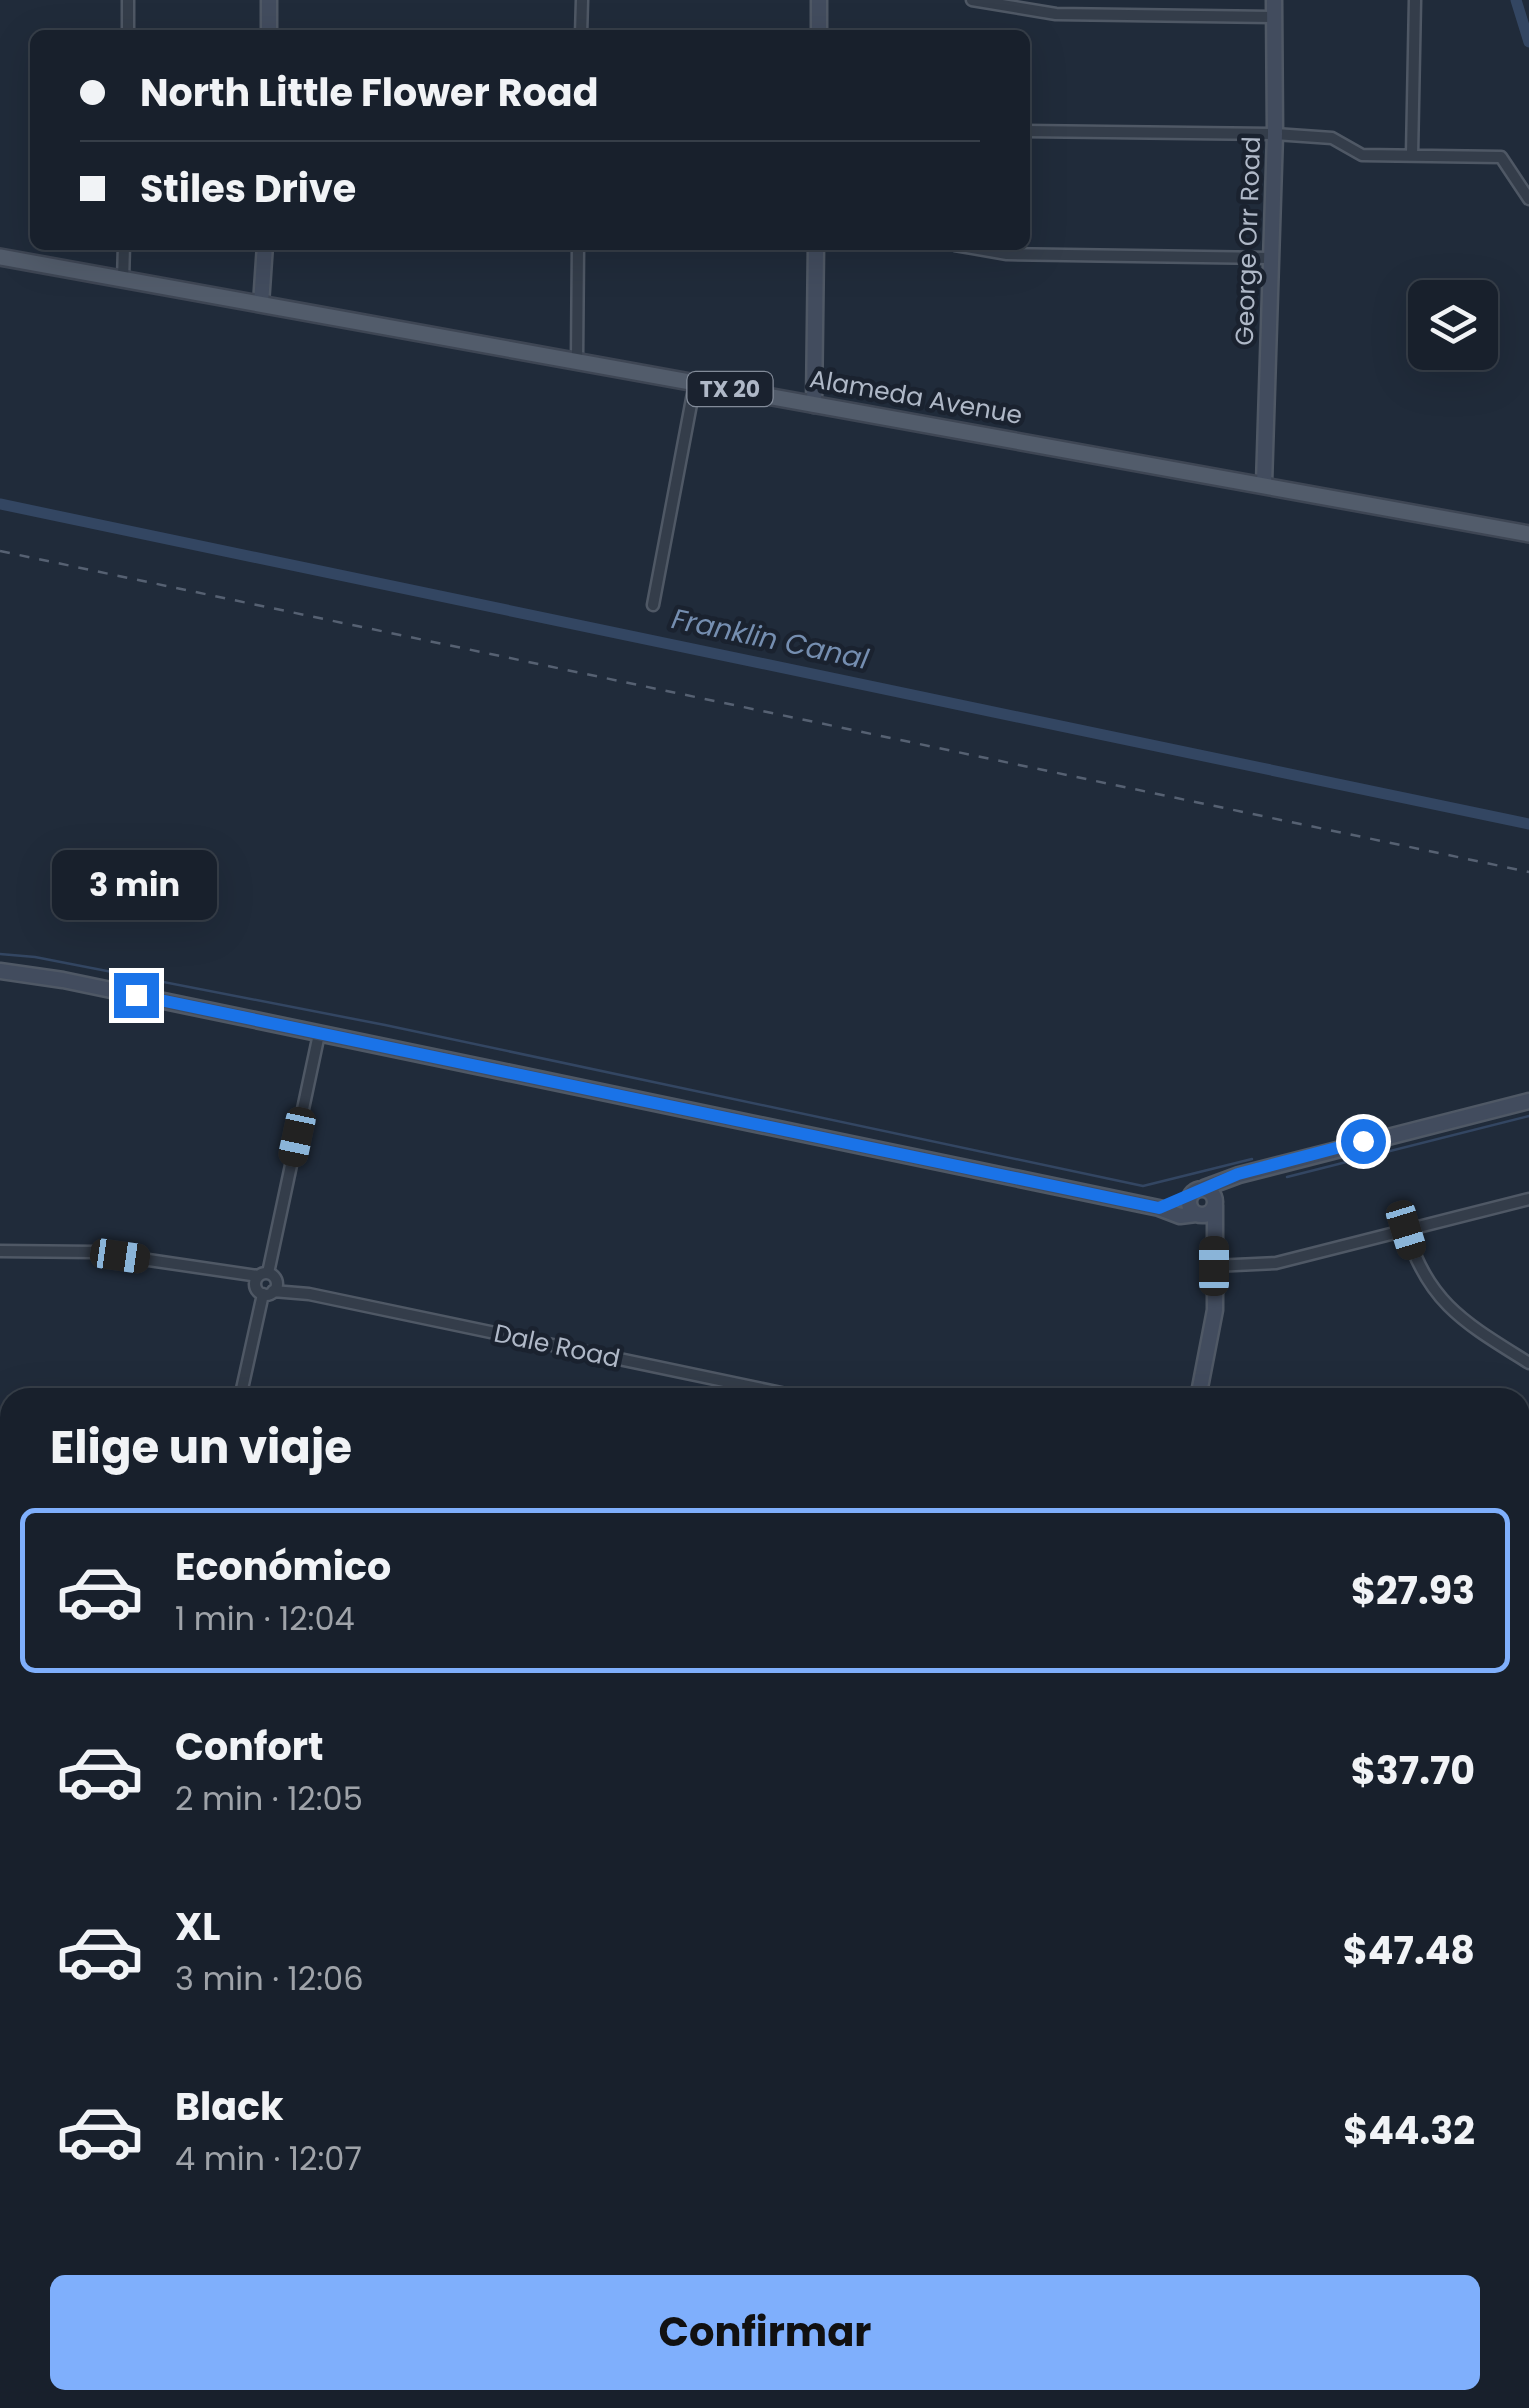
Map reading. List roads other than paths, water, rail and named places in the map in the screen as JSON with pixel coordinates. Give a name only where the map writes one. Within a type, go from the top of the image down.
[{"type":"main road","name":"Alameda Avenue","points":[[0,258],[1529,534]]},
{"type":"street","points":[[128,0],[128,30]]},
{"type":"street","points":[[268,30],[269,0]]},
{"type":"street","points":[[582,0],[582,30]]},
{"type":"street","points":[[818,30],[819,0]]},
{"type":"street","points":[[972,0],[1032,12],[1274,17]]},
{"type":"street","name":"George Orr Road","points":[[1264,484],[1275,134],[1274,0]]},
{"type":"street","points":[[1412,155],[1415,0]]},
{"type":"street","points":[[1030,130],[1275,134],[1332,138],[1362,154],[1501,157],[1529,199]]},
{"type":"street","points":[[123,281],[124,250]]},
{"type":"street","points":[[262,304],[265,250]]},
{"type":"street","points":[[577,360],[578,250]]},
{"type":"street","points":[[814,405],[816,250]]},
{"type":"street","points":[[984,250],[1007,254],[1270,258]]},
{"type":"street","points":[[652,605],[694,383]]},
{"type":"street","points":[[0,971],[63,980],[1159,1208],[1180,1216],[1199,1215],[1215,1204],[1228,1180]]},
{"type":"street","points":[[242,1388],[319,1034]]},
{"type":"street","points":[[1159,1208],[1228,1180],[1529,1101]]},
{"type":"street","points":[[1197,1191],[1212,1193],[1218,1225],[1214,1233],[1215,1310],[1200,1388]]},
{"type":"street","points":[[1197,1191],[1189,1206],[1214,1233]]},
{"type":"street","points":[[1214,1266],[1276,1263],[1529,1199]]},
{"type":"street","points":[[1406,1230],[1422,1274],[1446,1306],[1529,1363]]},
{"type":"street","name":"Dale Road","points":[[0,1251],[94,1252],[224,1274],[757,1388]]},
{"type":"waterway","points":[[1516,0],[1529,42]]},
{"type":"waterway","name":"Franklin Canal","points":[[0,504],[1529,824]]},
{"type":"waterway","points":[[0,954],[35,957],[385,1025],[1143,1186],[1252,1159]]},
{"type":"waterway","points":[[1287,1177],[1529,1116]]},
{"type":"railway","points":[[0,551],[1529,872]]}]
